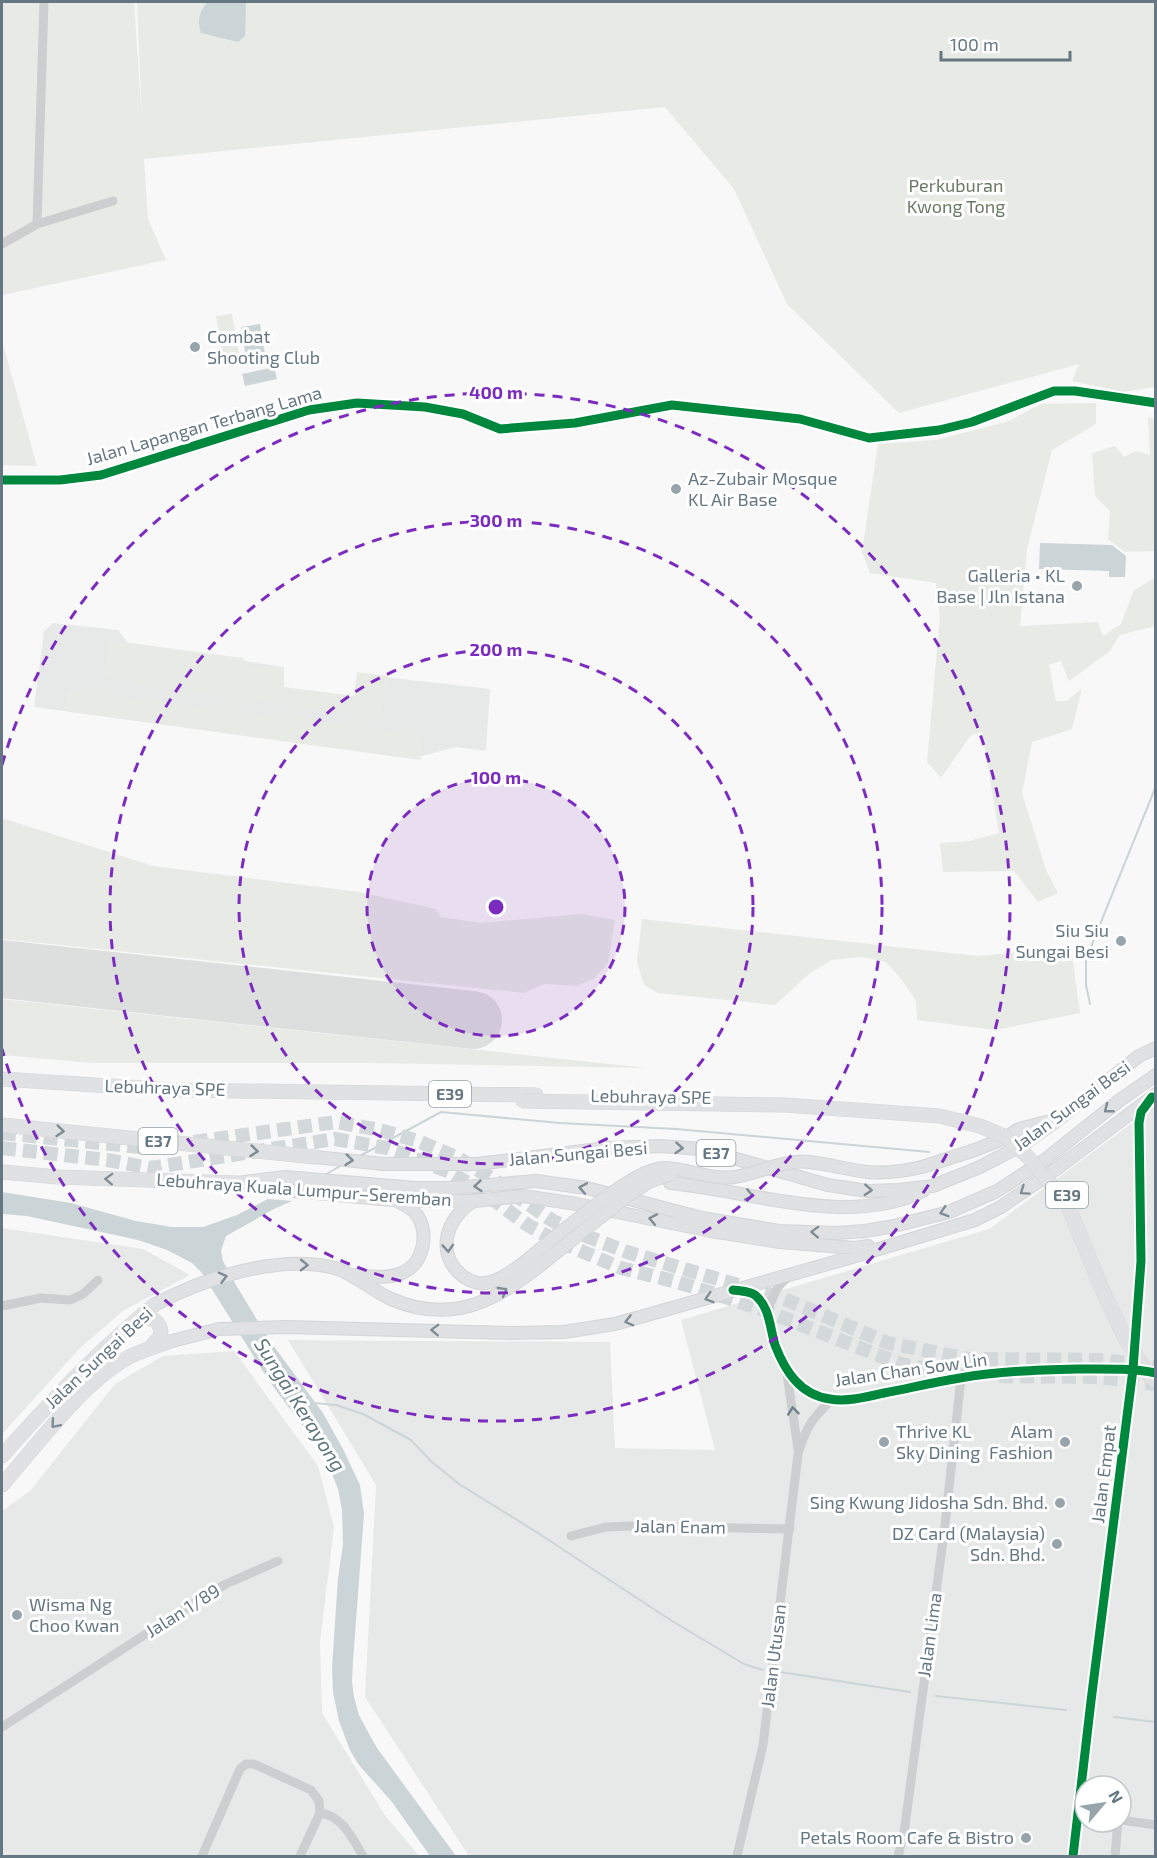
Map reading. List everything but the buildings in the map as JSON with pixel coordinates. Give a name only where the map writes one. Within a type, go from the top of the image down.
[{"type":"highway","name":"Lebuhraya SPE","points":[[2,1079],[173,1090],[783,1099],[940,1110],[981,1117],[1009,1131],[1056,1177],[1072,1202],[1129,1335],[1155,1374]]},
{"type":"highway","name":"Lebuhraya SPE","points":[[2,1085],[173,1097],[784,1105],[940,1116],[1006,1137],[1027,1155],[1067,1203],[1125,1338],[1155,1381]]},
{"type":"highway","name":"Lebuhraya Kuala Lumpur–Seremban","points":[[2,1125],[315,1157]]},
{"type":"highway","name":"Lebuhraya Kuala Lumpur–Seremban","points":[[2,1172],[58,1177],[236,1183]]},
{"type":"highway","name":"Jalan Sungai Besi","points":[[2,1456],[68,1383],[154,1305]]},
{"type":"highway","points":[[132,1323],[149,1318],[159,1324],[162,1330],[161,1335],[148,1349]]},
{"type":"highway","name":"Jalan Sungai Besi","points":[[2,1485],[97,1380],[131,1356],[168,1342]]},
{"type":"main road","name":"Jalan Sungai Besi","points":[[315,1157],[384,1164],[477,1164],[607,1148],[661,1146],[701,1149],[828,1185],[867,1191],[933,1186],[980,1167],[1024,1144],[1139,1056],[1155,1048]]},
{"type":"main road","points":[[236,1183],[285,1177],[416,1188],[452,1188],[536,1181],[587,1188],[702,1218],[779,1231],[836,1233],[865,1231],[949,1212],[997,1191],[1046,1159],[1155,1075]]},
{"type":"main road","name":"E37","points":[[911,1240],[975,1220],[1001,1207],[1154,1096]]},
{"type":"main road","points":[[474,1201],[464,1206],[453,1221],[446,1249],[448,1258],[459,1272],[476,1283],[485,1283],[509,1273],[628,1182],[647,1172],[662,1168],[731,1177],[796,1161],[867,1172],[898,1172],[922,1167],[984,1146],[1019,1129],[1059,1119]]},
{"type":"main road","points":[[352,1275],[380,1294],[406,1304],[440,1310],[463,1308],[481,1303],[511,1287],[631,1194],[659,1177],[687,1172]]},
{"type":"main road","name":"Lebuhraya Kuala Lumpur–Seremban","points":[[236,1183],[260,1188],[393,1200],[474,1201],[523,1196],[578,1204],[711,1231],[780,1242],[855,1248],[911,1240]]},
{"type":"main road","points":[[612,1209],[650,1188],[670,1183],[712,1188],[795,1204],[849,1206],[883,1204],[907,1198],[933,1186]]},
{"type":"main road","points":[[352,1275],[390,1276],[402,1273],[416,1262],[422,1252],[424,1241],[422,1225],[417,1215],[408,1206],[393,1200]]},
{"type":"main road","name":"Jalan Sungai Besi","points":[[168,1342],[219,1329],[287,1327],[511,1333],[564,1332],[615,1324],[664,1312],[733,1290],[911,1240]]},
{"type":"main road","name":"Jalan Sungai Besi","points":[[154,1305],[192,1287],[255,1269],[289,1265],[317,1265],[352,1275]]},
{"type":"street","points":[[37,224],[44,2]]},
{"type":"street","points":[[2,244],[37,224],[113,201]]},
{"type":"street","name":"Jalan Lapangan Terbang Lama","points":[[2,480],[60,480],[101,475],[309,410],[357,403],[425,407],[463,414],[500,429],[575,423],[672,405],[800,419],[869,438],[939,430],[972,422],[1054,391],[1075,391],[1155,403]]},
{"type":"street","name":"Jalan Empat","points":[[1073,1857],[1133,1369],[1141,1261],[1141,1112],[1154,1096]]},
{"type":"street","points":[[767,1312],[776,1290],[783,1281],[795,1273]]},
{"type":"street","points":[[2,1306],[41,1298],[70,1300],[83,1294],[98,1280]]},
{"type":"street","points":[[733,1290],[746,1291],[755,1295],[767,1312]]},
{"type":"street","name":"Jalan Chan Sow Lin","points":[[767,1312],[775,1345],[795,1382],[804,1390],[831,1400],[863,1398],[961,1378],[1049,1370],[1133,1369],[1155,1374]]},
{"type":"street","name":"Jalan Utusan","points":[[786,1369],[792,1398],[798,1454]]},
{"type":"street","name":"Jalan Lima","points":[[898,1857],[904,1833],[945,1525],[961,1378]]},
{"type":"street","name":"Jalan Utusan","points":[[737,1857],[763,1745],[798,1454],[805,1432],[814,1418],[831,1400]]},
{"type":"street","name":"Jalan Enam","points":[[571,1536],[606,1527],[631,1526],[790,1529]]},
{"type":"street","name":"Jalan 1/89","points":[[2,1727],[197,1601],[226,1584],[278,1561]]},
{"type":"street","points":[[202,1857],[240,1769],[246,1764],[254,1764],[311,1790],[319,1801],[320,1813],[300,1857]]},
{"type":"street","points":[[320,1813],[331,1815],[340,1821],[363,1857]]},
{"type":"street","points":[[1133,1822],[1155,1825]]},
{"type":"street","points":[[1114,1857],[1118,1834]]},
{"type":"shaded area","points":[[53,623],[118,630],[128,643],[284,667],[284,688],[355,697],[358,674],[490,689],[486,751],[456,747],[414,758],[34,707],[44,631]]},
{"type":"shaded area","points":[[1155,1106],[1155,1856],[469,1856],[365,1697],[376,1485],[288,1340],[610,1342],[615,1448],[715,1450],[681,1320],[989,1229]]},
{"type":"shaded area","points":[[2,1228],[143,1249],[190,1275],[123,1311],[80,1348],[2,1434]]},
{"type":"shaded area","points":[[234,1351],[318,1466],[334,1527],[320,1642],[322,1713],[384,1814],[419,1856],[2,1856],[2,1511],[30,1491],[115,1384],[163,1356]]},
{"type":"green space","name":"Perkuburan Kwong Tong","points":[[2,2],[134,2],[142,121],[137,2],[1155,2],[1155,387],[1123,392],[1072,381],[1079,364],[899,413],[787,304],[734,189],[665,107],[144,159],[148,219],[166,260],[2,295]]},
{"type":"green space","points":[[232,314],[241,365],[225,367],[216,316]]},
{"type":"green space","points":[[2,341],[37,466],[2,465]]},
{"type":"green space","points":[[1096,403],[1096,424],[1052,450],[1027,549],[1020,626],[1098,622],[1103,636],[1121,624],[1134,590],[1155,578],[1155,626],[1120,635],[1109,652],[1069,681],[1061,661],[1049,665],[1056,701],[1067,701],[1082,688],[1072,729],[1032,742],[1022,793],[1046,870],[1058,893],[1038,902],[1014,871],[943,872],[940,843],[969,841],[999,833],[982,732],[971,735],[941,778],[927,762],[940,617],[936,583],[870,573],[862,552],[878,444],[936,440],[1009,421],[1041,404]]},
{"type":"green space","points":[[1148,417],[1155,419],[1155,551],[1125,552],[1108,539],[1110,511],[1095,496],[1092,453],[1115,446],[1124,457],[1136,451],[1150,455]]},
{"type":"green space","points":[[108,640],[242,658],[250,666],[284,667],[284,687],[354,696],[357,672],[387,676],[381,717],[144,687],[134,682],[104,678]]},
{"type":"green space","points":[[73,690],[419,734],[423,740],[420,760],[64,711],[67,693]]},
{"type":"green space","points":[[2,818],[153,866],[359,892],[436,909],[441,917],[480,923],[581,914],[615,920],[608,963],[594,979],[576,986],[544,984],[524,993],[2,939]]},
{"type":"green space","points":[[642,919],[978,956],[1071,948],[1080,1013],[995,1030],[917,1020],[916,1001],[886,962],[861,957],[832,960],[810,973],[775,1005],[658,993],[644,985],[637,962]]},
{"type":"green space","points":[[2,999],[647,1068],[371,1063],[92,1063],[2,1055]]},
{"type":"water","points":[[207,2],[246,2],[245,36],[238,42],[201,33],[200,16]]},
{"type":"water","points":[[260,324],[265,354],[246,357],[241,327]]},
{"type":"water","points":[[274,367],[277,379],[245,386],[242,374]]},
{"type":"water","points":[[1040,543],[1112,545],[1126,556],[1125,577],[1109,577],[1109,571],[1039,569]]},
{"type":"water","name":"Sungai Kerayong","points":[[2,1192],[71,1203],[136,1221],[172,1227],[203,1227],[237,1215],[268,1199],[292,1201],[226,1236],[221,1251],[223,1261],[270,1341],[323,1413],[360,1485],[364,1514],[353,1661],[354,1697],[359,1715],[377,1748],[456,1856],[430,1856],[392,1802],[358,1764],[350,1750],[339,1721],[333,1692],[332,1668],[338,1578],[343,1544],[342,1510],[338,1489],[325,1456],[269,1381],[202,1273],[192,1263],[167,1250],[138,1240],[27,1216],[2,1214]]},
{"type":"waterway","points":[[1090,1004],[1086,985],[1086,959],[1156,786]]},
{"type":"waterway","points":[[358,1157],[441,1112],[560,1123],[676,1129],[929,1152]]},
{"type":"waterway","points":[[323,1176],[342,1165]]},
{"type":"waterway","name":"Sungai Kerayong","points":[[314,1403],[336,1405],[363,1414],[411,1440],[431,1461],[459,1484],[672,1621],[744,1664],[763,1670]]},
{"type":"waterway","points":[[780,1672],[910,1692]]},
{"type":"waterway","points":[[936,1696],[1066,1710]]},
{"type":"waterway","points":[[1114,1717],[1156,1722]]},
{"type":"runway","points":[[2,969],[473,1020]]},
{"type":"tunnel","points":[[194,1142],[336,1122],[380,1130],[418,1141],[458,1158],[553,1221],[586,1236],[627,1252],[782,1298],[888,1343],[969,1359],[1104,1360],[1156,1367]]},
{"type":"tunnel","points":[[2,1133],[149,1148],[172,1145]]},
{"type":"tunnel","points":[[2,1148],[107,1160],[150,1168],[335,1139],[387,1148],[450,1172],[487,1195],[526,1224],[551,1238],[621,1268],[677,1282],[756,1307],[901,1364],[974,1376]]},
{"type":"tunnel","points":[[999,1376],[1098,1377],[1156,1384]]},
{"type":"cycle path","points":[[2,480],[60,480],[101,475],[309,410],[357,403],[425,407],[463,414],[500,429],[575,423],[672,405],[800,419],[869,438],[939,430],[972,422],[1054,391],[1075,391],[1156,403]]},
{"type":"cycle path","points":[[1073,1856],[1133,1369],[1141,1261],[1139,1123],[1141,1112],[1152,1097]]},
{"type":"cycle path","points":[[733,1290],[750,1293],[760,1300],[767,1312],[775,1345],[784,1364],[802,1387],[819,1397],[857,1399],[1004,1372],[1107,1369],[1156,1373]]},
{"type":"place","name":"Combat Shooting Club","points":[[195,347]]},
{"type":"place","name":"Az-Zubair Mosque KL Air Base","points":[[676,489]]},
{"type":"place","name":"Galleria • KL Base | Jln Istana","points":[[1077,586]]},
{"type":"place","name":"Siu Siu Sungai Besi","points":[[1121,941]]},
{"type":"place","name":"Thrive KL Sky Dining","points":[[884,1442]]},
{"type":"place","name":"Alam Fashion","points":[[1065,1442]]},
{"type":"place","name":"Sing Kwung Jidosha Sdn. Bhd.","points":[[1060,1503]]},
{"type":"place","name":"DZ Card (Malaysia) Sdn. Bhd.","points":[[1057,1544]]},
{"type":"place","name":"Wisma Ng Choo Kwan","points":[[17,1615]]},
{"type":"place","name":"Petals Room Cafe & Bistro","points":[[1026,1838]]}]
